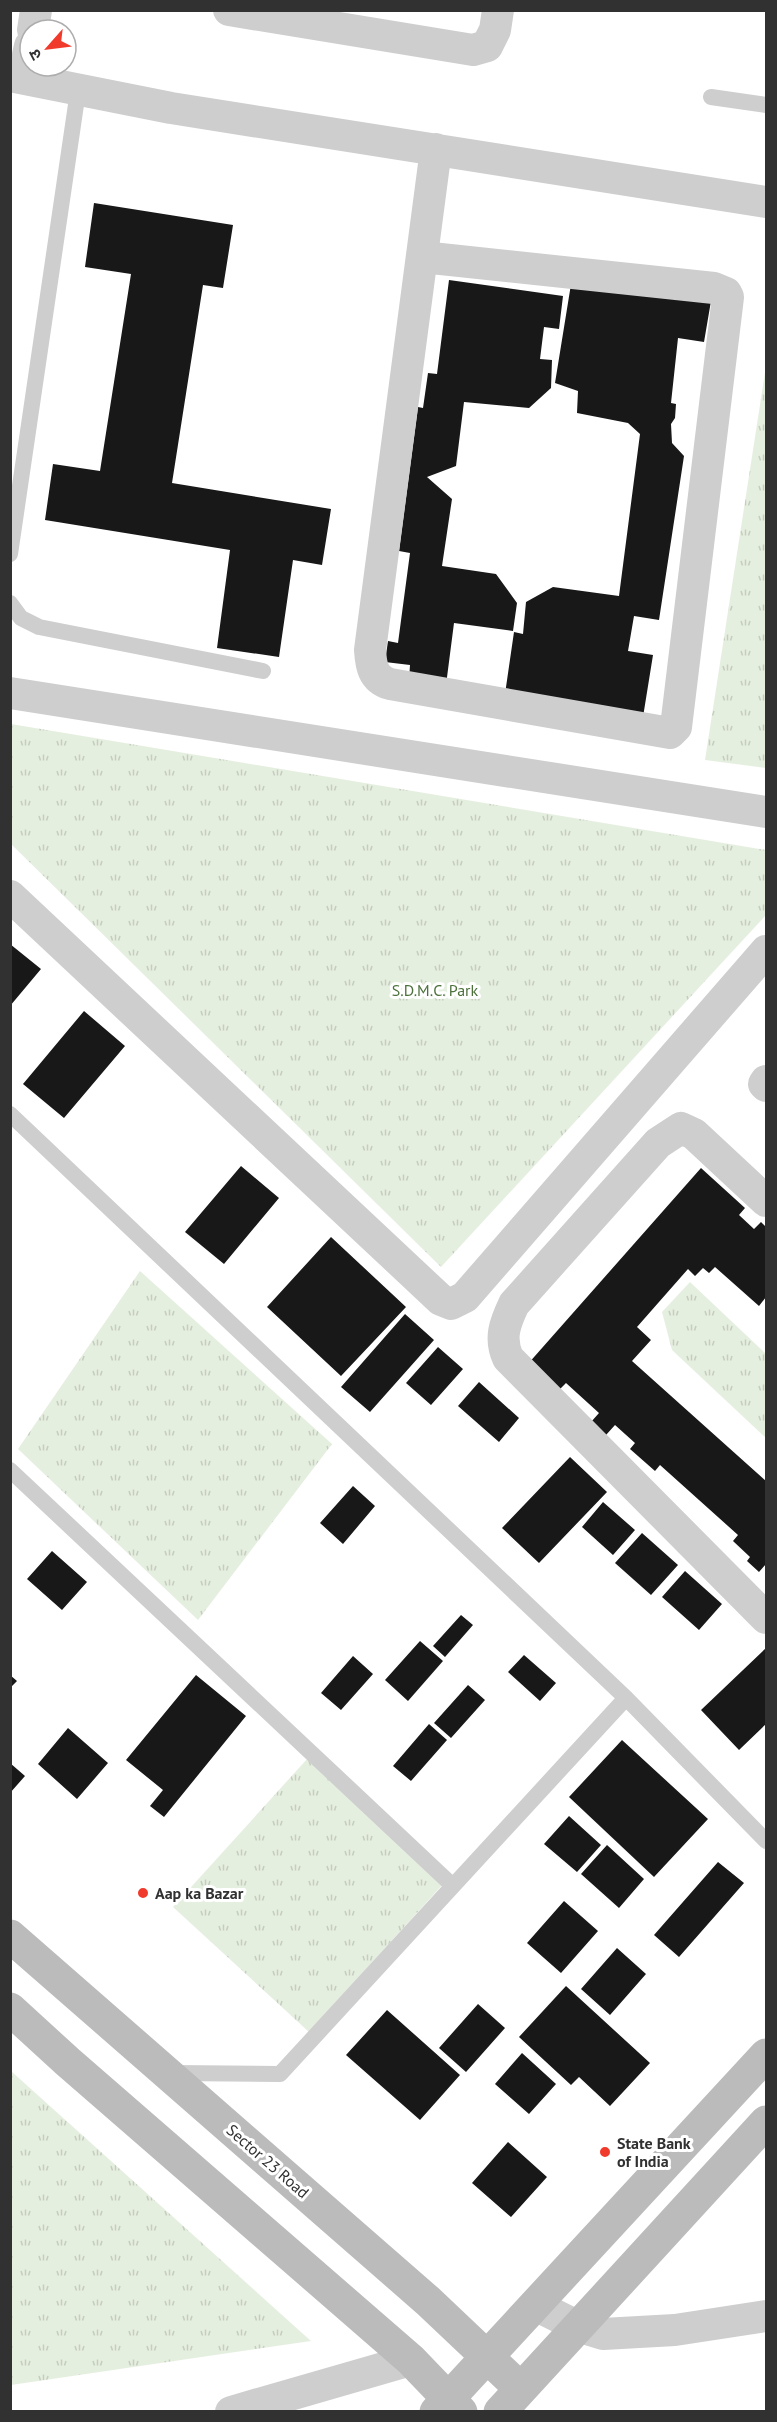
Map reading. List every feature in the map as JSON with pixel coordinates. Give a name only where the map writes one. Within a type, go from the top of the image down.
[{"type":"street","points":[[229,10],[473,50],[487,46],[495,30],[498,10]]},
{"type":"street","points":[[17,77],[171,108],[766,202]]},
{"type":"street","points":[[422,257],[714,288],[726,293],[728,297],[678,716],[676,727],[670,733],[390,684],[381,681],[371,666],[370,650],[436,150]]},
{"type":"street","points":[[10,693],[766,812]]},
{"type":"street","points":[[10,896],[432,1292],[441,1300],[452,1304],[465,1297],[766,951]]},
{"type":"street","points":[[766,1081],[764,1084],[766,1086]]},
{"type":"street","points":[[766,1201],[694,1134],[681,1128],[670,1133],[658,1143],[514,1304],[505,1322],[502,1341],[508,1358],[766,1618]]},
{"type":"street","name":"Sector 23 Road","points":[[10,1936],[487,2356],[507,2405]]},
{"type":"street","points":[[10,2009],[411,2360],[448,2407],[487,2356],[766,2055]]},
{"type":"street","points":[[507,2405],[766,2122]]},
{"type":"street","points":[[535,2305],[577,2326],[603,2334],[636,2333],[719,2324],[766,2316]]},
{"type":"street","points":[[231,2412],[411,2360]]},
{"type":"lane","points":[[10,554],[78,91]]},
{"type":"lane","points":[[711,97],[766,105]]},
{"type":"lane","points":[[10,603],[21,618],[39,627],[263,671]]},
{"type":"lane","points":[[10,1114],[626,1698],[766,1841]]},
{"type":"lane","points":[[10,1470],[453,1886]]},
{"type":"lane","points":[[168,2073],[280,2074],[626,1698]]},
{"type":"green space","points":[[766,366],[766,768],[705,760]]},
{"type":"green space","name":"S.D.M.C. Park","points":[[11,724],[766,850],[766,915],[441,1267],[11,844]]},
{"type":"green space","points":[[140,1271],[332,1444],[198,1620],[18,1449]]},
{"type":"green space","points":[[690,1282],[766,1354],[766,1438],[672,1350],[662,1312]]},
{"type":"green space","points":[[308,1758],[445,1882],[309,2032],[173,1907]]},
{"type":"green space","points":[[11,2071],[311,2341],[11,2385]]},
{"type":"building","points":[[94,203],[233,225],[223,288],[203,285],[172,483],[331,509],[322,565],[293,560],[279,657],[217,648],[230,550],[45,520],[53,464],[100,471],[131,274],[85,267]]},
{"type":"building","points":[[572,278],[711,301],[704,342],[678,338],[671,403],[676,404],[675,418],[671,424],[672,443],[684,456],[659,620],[634,616],[628,651],[653,655],[643,717],[505,694],[514,632],[523,634],[526,602],[553,587],[619,596],[640,434],[628,423],[577,413],[578,391],[555,383]]},
{"type":"building","points":[[449,280],[563,296],[559,329],[544,327],[540,359],[552,360],[551,388],[529,408],[464,402],[456,466],[427,477],[452,499],[442,566],[496,574],[517,603],[513,631],[454,623],[446,685],[409,680],[410,665],[385,662],[388,641],[398,643],[410,553],[399,551],[418,407],[423,408],[428,373],[437,374]]},
{"type":"building","points":[[10,944],[41,969],[10,1006]]},
{"type":"building","points":[[84,1011],[125,1046],[64,1118],[23,1084]]},
{"type":"building","points":[[241,1166],[279,1198],[224,1264],[185,1232]]},
{"type":"building","points":[[701,1168],[745,1208],[739,1215],[754,1229],[761,1222],[766,1227],[766,1297],[759,1306],[715,1267],[709,1273],[703,1268],[695,1276],[688,1269],[637,1327],[651,1340],[632,1361],[766,1481],[766,1564],[759,1572],[747,1561],[750,1557],[733,1541],[738,1535],[660,1465],[655,1471],[630,1449],[635,1443],[615,1425],[606,1435],[591,1422],[599,1413],[566,1383],[557,1392],[527,1365]]},
{"type":"building","points":[[331,1237],[406,1307],[341,1376],[267,1307]]},
{"type":"building","points":[[405,1314],[434,1340],[370,1412],[341,1387]]},
{"type":"building","points":[[438,1347],[463,1369],[431,1405],[406,1383]]},
{"type":"building","points":[[479,1382],[519,1418],[499,1442],[458,1406]]},
{"type":"building","points":[[570,1457],[607,1492],[539,1563],[502,1528]]},
{"type":"building","points":[[353,1486],[375,1506],[343,1544],[320,1523]]},
{"type":"building","points":[[603,1502],[635,1530],[613,1555],[582,1527]]},
{"type":"building","points":[[642,1533],[678,1565],[651,1595],[615,1563]]},
{"type":"building","points":[[52,1551],[87,1582],[62,1610],[27,1579]]},
{"type":"building","points":[[685,1571],[722,1604],[699,1630],[662,1597]]},
{"type":"building","points":[[461,1615],[473,1625],[445,1657],[433,1646]]},
{"type":"building","points":[[420,1641],[443,1661],[408,1701],[385,1680]]},
{"type":"building","points":[[766,1648],[766,1724],[739,1750],[701,1710]]},
{"type":"building","points":[[524,1655],[556,1683],[540,1701],[508,1672]]},
{"type":"building","points":[[353,1656],[373,1674],[341,1710],[321,1693]]},
{"type":"building","points":[[10,1675],[17,1681],[10,1688]]},
{"type":"building","points":[[196,1675],[246,1716],[164,1817],[150,1806],[163,1790],[126,1760]]},
{"type":"building","points":[[468,1685],[485,1700],[451,1738],[434,1723]]},
{"type":"building","points":[[429,1724],[447,1740],[411,1781],[393,1766]]},
{"type":"building","points":[[68,1728],[108,1763],[77,1799],[38,1764]]},
{"type":"building","points":[[622,1740],[708,1819],[654,1877],[569,1797]]},
{"type":"building","points":[[10,1763],[25,1776],[10,1793]]},
{"type":"building","points":[[569,1816],[601,1845],[577,1872],[544,1844]]},
{"type":"building","points":[[607,1845],[644,1879],[619,1908],[581,1874]]},
{"type":"building","points":[[718,1862],[744,1883],[679,1957],[654,1935]]},
{"type":"building","points":[[564,1901],[598,1931],[561,1973],[527,1943]]},
{"type":"building","points":[[617,1948],[646,1974],[610,2015],[581,1989]]},
{"type":"building","points":[[566,1986],[650,2063],[610,2106],[579,2077],[571,2085],[519,2037]]},
{"type":"building","points":[[478,2004],[505,2028],[466,2072],[439,2048]]},
{"type":"building","points":[[387,2010],[460,2075],[420,2120],[346,2055]]},
{"type":"building","points":[[522,2053],[556,2084],[529,2114],[495,2084]]},
{"type":"building","points":[[508,2142],[547,2177],[511,2217],[472,2183]]},
{"type":"place","name":"Aap ka Bazar","points":[[143,1893]]},
{"type":"place","name":"State Bank of India","points":[[605,2152]]}]
